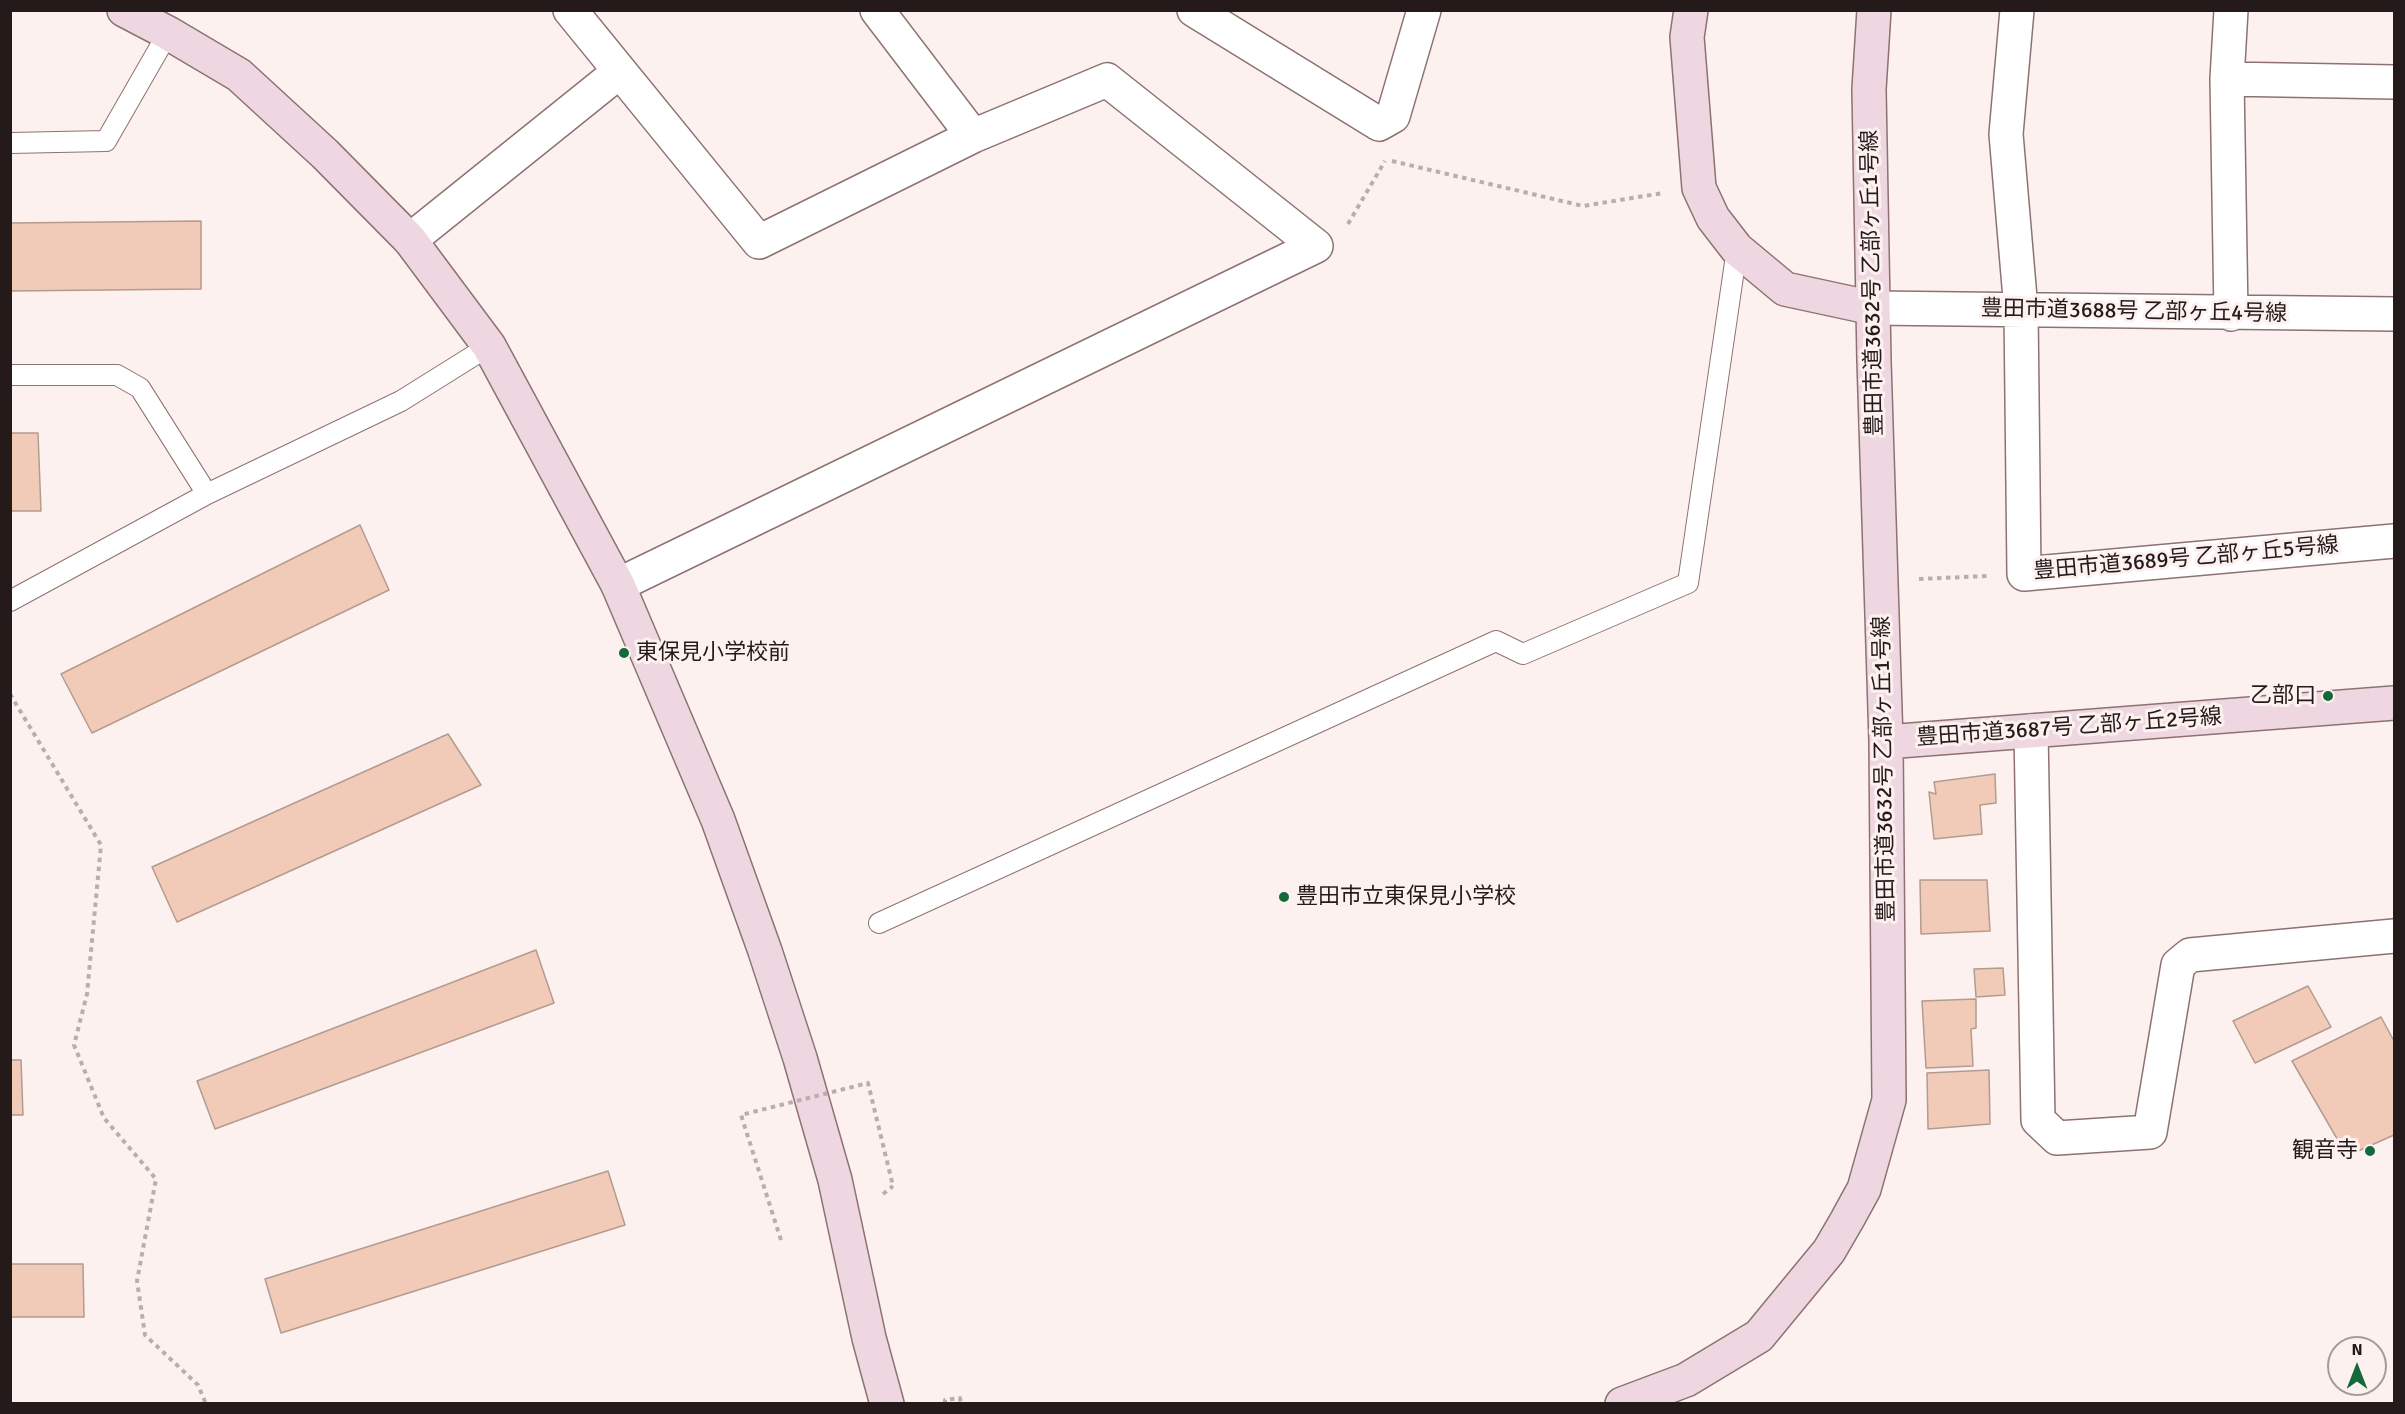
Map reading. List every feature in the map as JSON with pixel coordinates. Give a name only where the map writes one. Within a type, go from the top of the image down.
[{"type":"street","points":[[124,10],[239,75],[325,154],[410,240],[489,346],[618,585],[718,820],[801,1058],[835,1180],[869,1338],[887,1404]]},
{"type":"street","points":[[570,10],[759,242],[973,136],[1107,80],[1317,246],[618,585]]},
{"type":"street","points":[[877,10],[973,136]]},
{"type":"street","points":[[1203,14],[1379,124],[1393,116],[1424,10]]},
{"type":"street","points":[[1691,10],[1687,37],[1699,188],[1713,218],[1737,249],[1785,289],[1873,308]]},
{"type":"street","name":"豊田市道3632号 乙部ヶ丘1号線","points":[[1622,1404],[1686,1380],[1759,1336],[1829,1251],[1864,1189],[1889,1100],[1886,742],[1869,89],[1874,10]]},
{"type":"street","name":"豊田市道3689号 乙部ヶ丘5号線","points":[[2017,10],[2006,134],[2021,310],[2024,574],[2394,541]]},
{"type":"street","points":[[2231,10],[2227,79],[2231,314]]},
{"type":"street","points":[[410,240],[619,72]]},
{"type":"street","points":[[2227,79],[2394,82]]},
{"type":"street","name":"豊田市道3688号 乙部ヶ丘4号線","points":[[1873,308],[2231,314],[2394,314]]},
{"type":"street","name":"豊田市道3687号 乙部ヶ丘2号線","points":[[1886,742],[2394,703]]},
{"type":"street","points":[[2031,731],[2038,1120],[2057,1138],[2150,1132],[2178,965],[2190,955],[2394,936]]},
{"type":"lane","points":[[10,143],[106,141],[168,33]]},
{"type":"lane","points":[[879,923],[1496,641],[1523,654],[1688,583],[1737,249]]},
{"type":"lane","points":[[10,602],[207,494],[401,401],[489,346]]},
{"type":"lane","points":[[10,375],[117,375],[140,388],[207,494]]},
{"type":"path","points":[[1317,246],[1340,238],[1386,160],[1583,206],[1672,192]]},
{"type":"path","points":[[1907,580],[2024,574]]},
{"type":"path","points":[[10,694],[101,845],[87,994],[74,1045],[104,1118],[156,1179],[137,1281],[145,1335],[198,1385],[206,1404]]},
{"type":"path","points":[[781,1240],[741,1115],[868,1083],[894,1186],[883,1194]]},
{"type":"path","points":[[945,1404],[945,1400],[960,1398],[961,1404]]},
{"type":"building","points":[[201,221],[201,289],[10,291],[10,223]]},
{"type":"building","points":[[10,433],[38,433],[41,511],[10,511]]},
{"type":"building","points":[[360,525],[389,590],[92,733],[61,674]]},
{"type":"building","points":[[448,734],[481,785],[177,922],[152,867]]},
{"type":"building","points":[[1995,774],[1996,803],[1980,805],[1982,834],[1934,839],[1929,792],[1936,794],[1934,782]]},
{"type":"building","points":[[1920,880],[1987,880],[1990,931],[1921,934]]},
{"type":"building","points":[[536,950],[554,1003],[215,1129],[197,1081]]},
{"type":"building","points":[[2003,968],[2005,995],[1976,997],[1974,969]]},
{"type":"building","points":[[2308,986],[2331,1027],[2255,1063],[2233,1021]]},
{"type":"building","points":[[1976,999],[1976,1028],[1971,1029],[1973,1066],[1926,1068],[1922,1001]]},
{"type":"building","points":[[2381,1017],[2394,1041],[2394,1135],[2347,1156],[2292,1061]]},
{"type":"building","points":[[10,1060],[21,1060],[23,1115],[10,1115]]},
{"type":"building","points":[[1989,1070],[1990,1124],[1928,1129],[1927,1073]]},
{"type":"building","points":[[608,1171],[625,1225],[281,1333],[265,1279]]},
{"type":"building","points":[[10,1264],[83,1264],[84,1317],[10,1317]]},
{"type":"place","name":"東保見小学校前","points":[[624,653]]},
{"type":"place","name":"乙部口","points":[[2328,696]]},
{"type":"place","name":"豊田市立東保見小学校","points":[[1284,897]]},
{"type":"place","name":"観音寺","points":[[2370,1151]]}]
